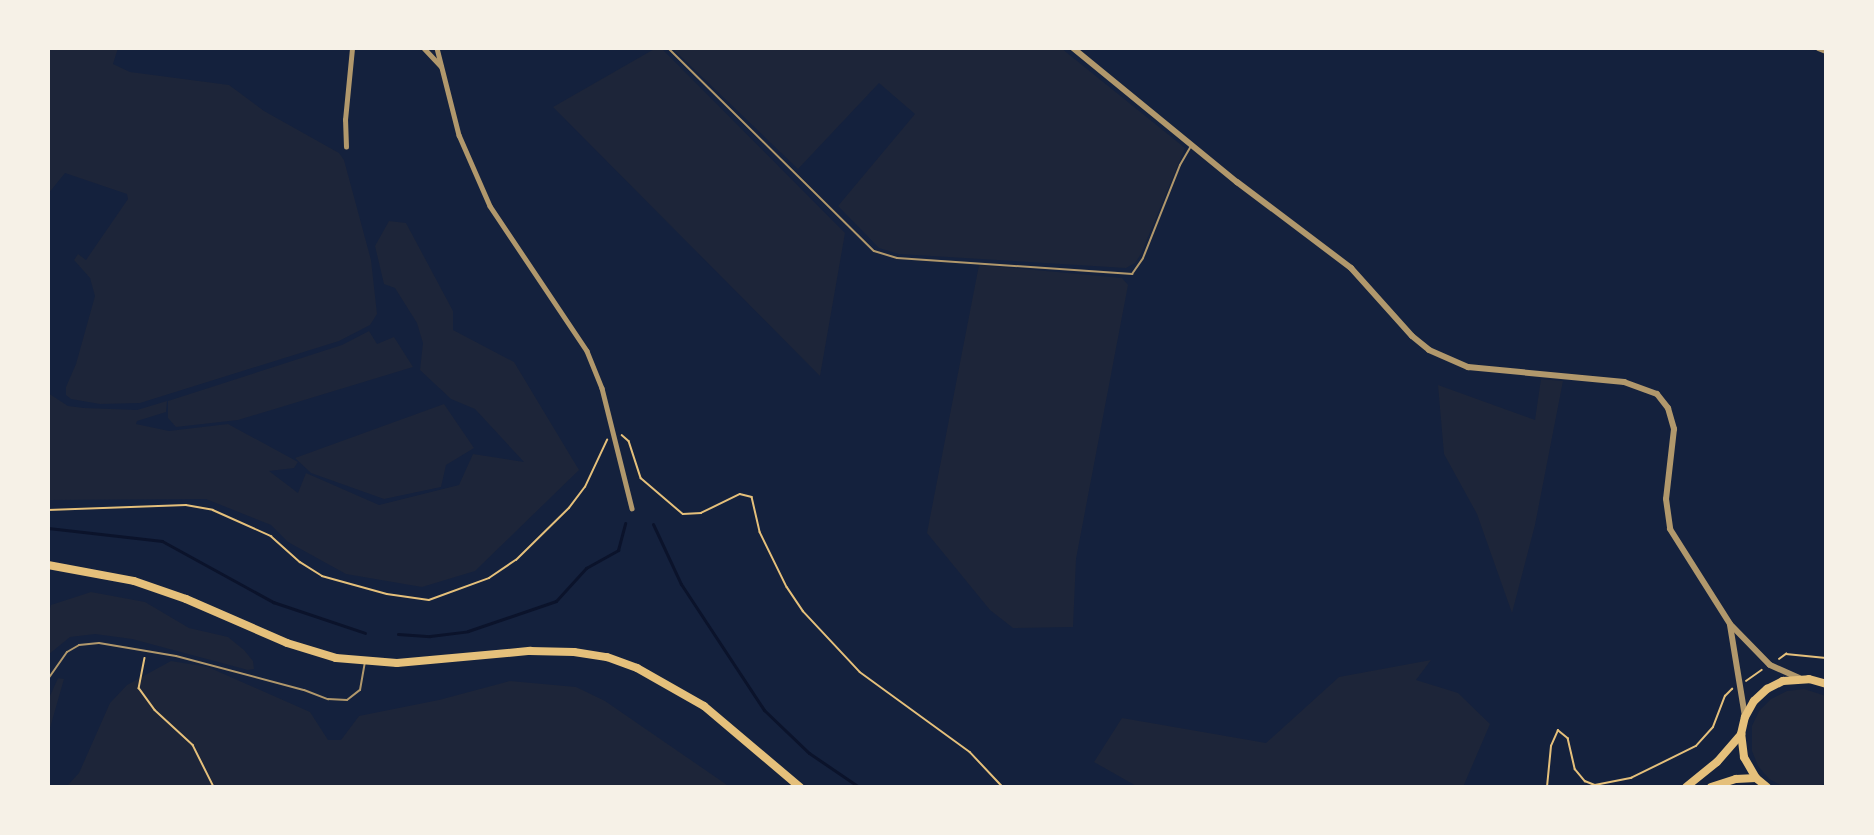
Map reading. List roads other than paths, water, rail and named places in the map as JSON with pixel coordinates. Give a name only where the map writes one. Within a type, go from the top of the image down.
[{"type":"main road","points":[[48,565],[134,581],[186,599],[311,652],[365,661],[424,662],[530,651],[574,652],[606,657],[638,668],[704,706],[800,787]]},
{"type":"main road","points":[[1767,787],[1756,778],[1744,757],[1741,734],[1745,717],[1754,701],[1767,689],[1783,681],[1798,678],[1826,684]]},
{"type":"main road","points":[[1686,787],[1717,762],[1741,734]]},
{"type":"main road","points":[[1711,787],[1736,779],[1756,778]]},
{"type":"street","points":[[346,147],[345,120],[352,48]]},
{"type":"street","points":[[424,48],[443,68]]},
{"type":"street","points":[[437,48],[459,135],[490,206],[542,286],[566,316],[586,351],[602,388],[632,508]]},
{"type":"street","points":[[1073,48],[1191,146],[1351,268],[1413,336],[1443,358],[1468,367],[1501,372],[1624,382],[1657,394],[1668,408],[1674,429],[1666,499],[1670,529],[1730,624],[1770,665],[1798,678]]},
{"type":"street","points":[[1818,48],[1826,51]]},
{"type":"street","points":[[1730,624],[1745,717]]},
{"type":"lane","points":[[668,48],[874,251],[897,258],[1132,274],[1143,258],[1180,165],[1191,146]]},
{"type":"lane","points":[[48,679],[67,652],[79,645],[99,643],[147,651],[304,690],[328,699],[347,700],[360,690],[365,661]]},
{"type":"waterway","points":[[398,634],[430,636],[468,631],[556,601],[586,568],[618,550],[625,523]]},
{"type":"waterway","points":[[653,524],[681,584],[764,710],[809,753],[859,787]]},
{"type":"waterway","points":[[48,528],[162,541],[273,602],[365,633]]}]
